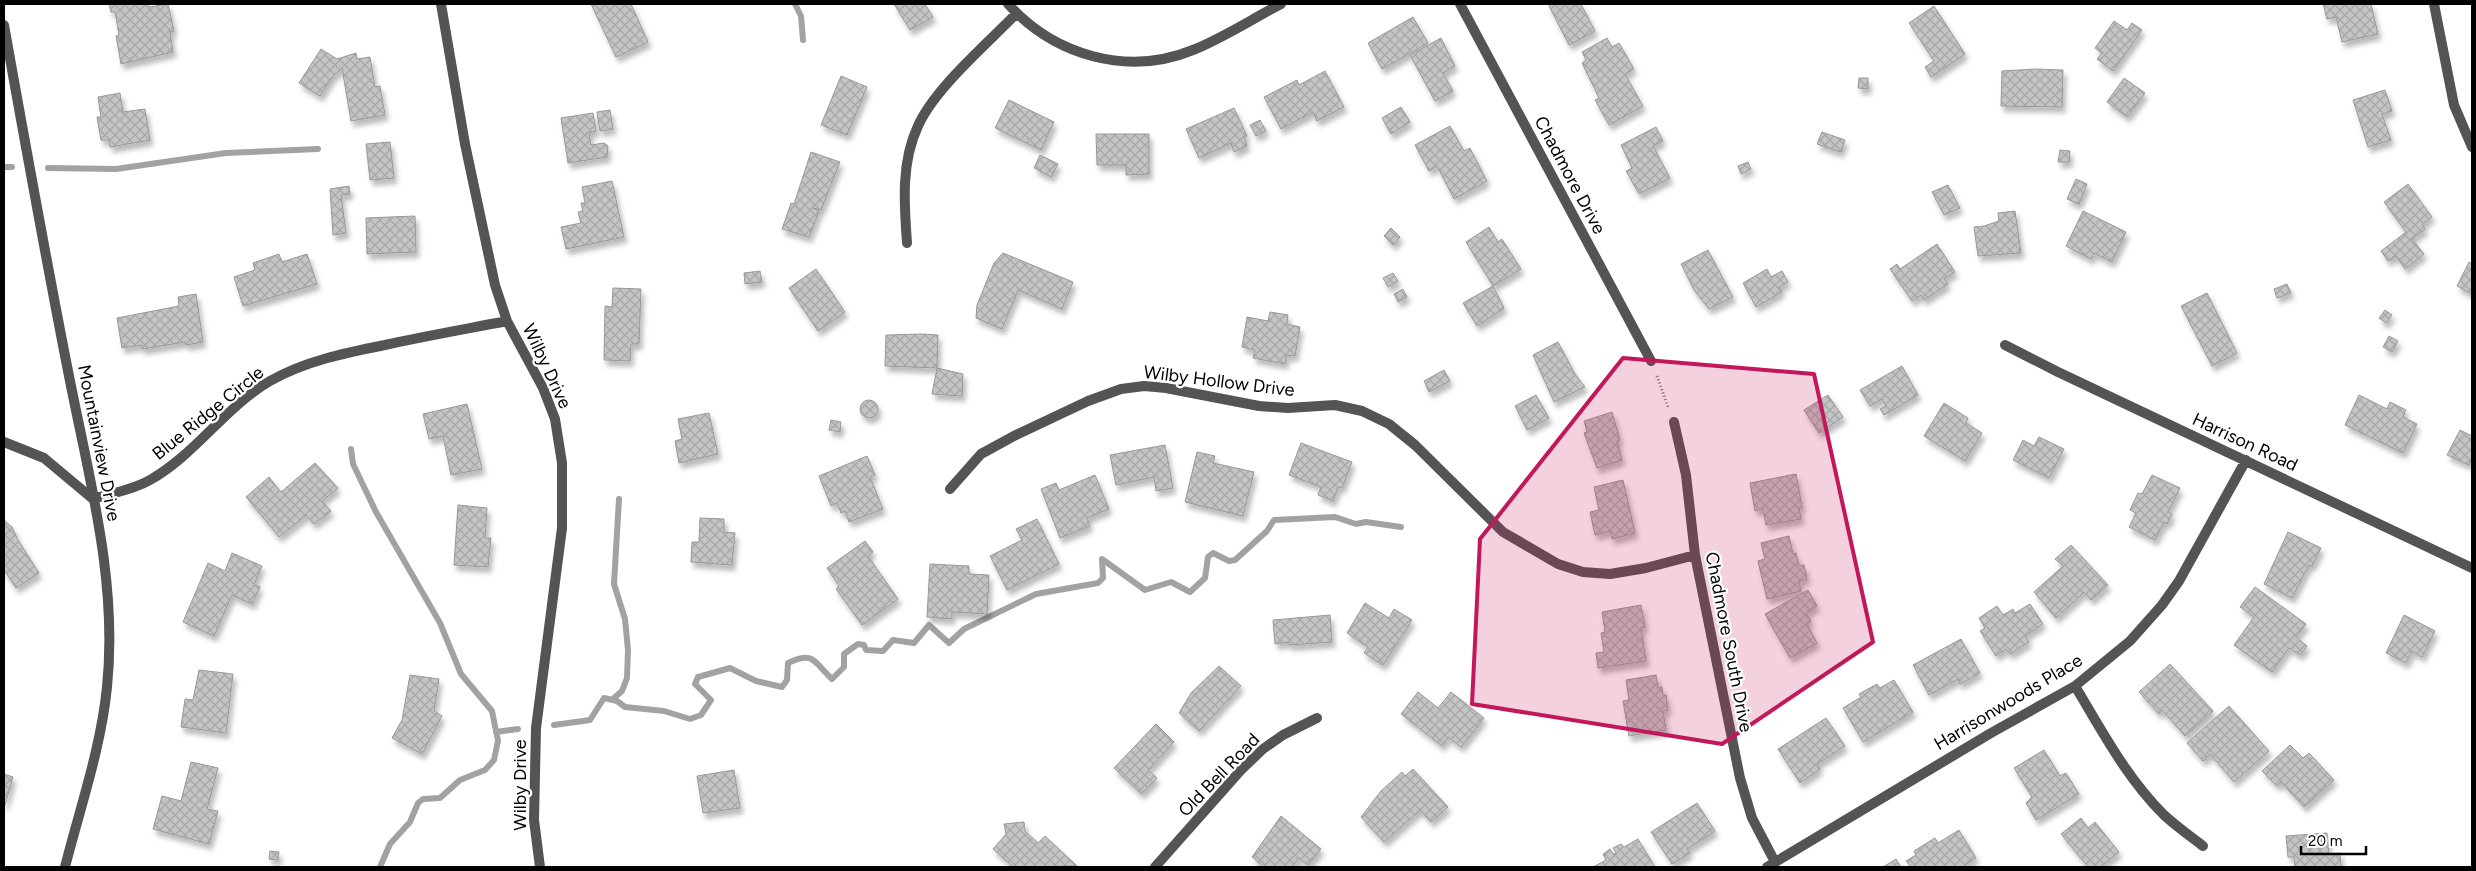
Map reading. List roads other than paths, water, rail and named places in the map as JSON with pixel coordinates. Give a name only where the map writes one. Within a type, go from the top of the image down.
[{"type":"street","name":"Wilby Drive","points":[[441,4],[465,144],[495,285],[507,321],[543,388],[554,419],[563,471],[562,528],[536,728],[534,820],[540,867]]},
{"type":"street","points":[[1008,4],[1016,14],[1044,35],[1074,51],[1096,58],[1128,62],[1163,59],[1192,50],[1281,4]]},
{"type":"street","name":"Chadmore Drive","points":[[1460,4],[1651,361]]},
{"type":"street","points":[[2434,4],[2454,105],[2472,147]]},
{"type":"street","points":[[907,243],[904,201],[906,173],[911,144],[918,125],[928,107],[943,90],[1016,14]]},
{"type":"street","name":"Mountainview Drive","points":[[4,25],[40,229],[104,555],[109,626],[107,688],[97,745],[65,867]]},
{"type":"street","name":"Blue Ridge Circle","points":[[93,499],[138,486],[152,479],[181,458],[245,399],[268,382],[288,372],[335,355],[507,321]]},
{"type":"street","name":"Harrison Road","points":[[2005,344],[2058,372],[2472,568]]},
{"type":"street","name":"Wilby Hollow Drive","points":[[950,489],[981,454],[1052,418],[1121,389],[1144,386],[1166,388],[1259,406],[1288,408],[1335,405],[1362,411],[1389,424],[1415,445],[1503,532],[1558,564],[1584,572],[1610,574],[1646,568],[1695,554]]},
{"type":"street","name":"Chadmore South Drive","points":[[1674,422],[1686,475],[1695,554],[1740,778],[1752,818],[1771,865]]},
{"type":"street","points":[[4,442],[44,458],[93,499]]},
{"type":"street","name":"Harrisonwoods Place","points":[[1771,865],[1990,733],[2075,686],[2130,641],[2162,605],[2199,549],[2246,460]]},
{"type":"street","points":[[2075,686],[2118,759],[2143,791],[2165,816],[2203,846]]},
{"type":"street","name":"Old Bell Road","points":[[1155,867],[1241,770],[1282,735],[1317,718]]},
{"type":"waterway","points":[[795,4],[801,16],[803,40]]},
{"type":"waterway","points":[[48,168],[116,169],[226,153],[318,149]]},
{"type":"waterway","points":[[4,167],[12,167]]},
{"type":"waterway","points":[[351,449],[353,464],[376,512],[440,623],[461,674],[492,711],[498,741],[494,760],[485,770],[460,780],[440,798],[423,799],[418,803],[410,822],[390,844],[380,867]]},
{"type":"waterway","points":[[617,701],[614,698],[622,691],[627,678],[628,650],[625,619],[614,584],[619,499]]},
{"type":"waterway","points":[[554,725],[590,720],[604,698],[617,701],[625,707],[664,711],[690,719],[701,715],[711,700],[695,684],[698,677],[730,668],[756,681],[782,687],[787,680],[788,663],[808,658],[817,663],[832,679],[844,667],[844,654],[858,644],[864,645],[866,650],[883,651],[893,640],[914,643],[929,625],[949,643],[964,629],[1036,594],[1098,583],[1103,578],[1102,559],[1145,590],[1171,582],[1190,592],[1205,578],[1208,557],[1213,553],[1229,561],[1235,560],[1267,531],[1274,520],[1335,517],[1356,524],[1366,522],[1401,527]]},
{"type":"waterway","points":[[496,732],[518,729]]}]
